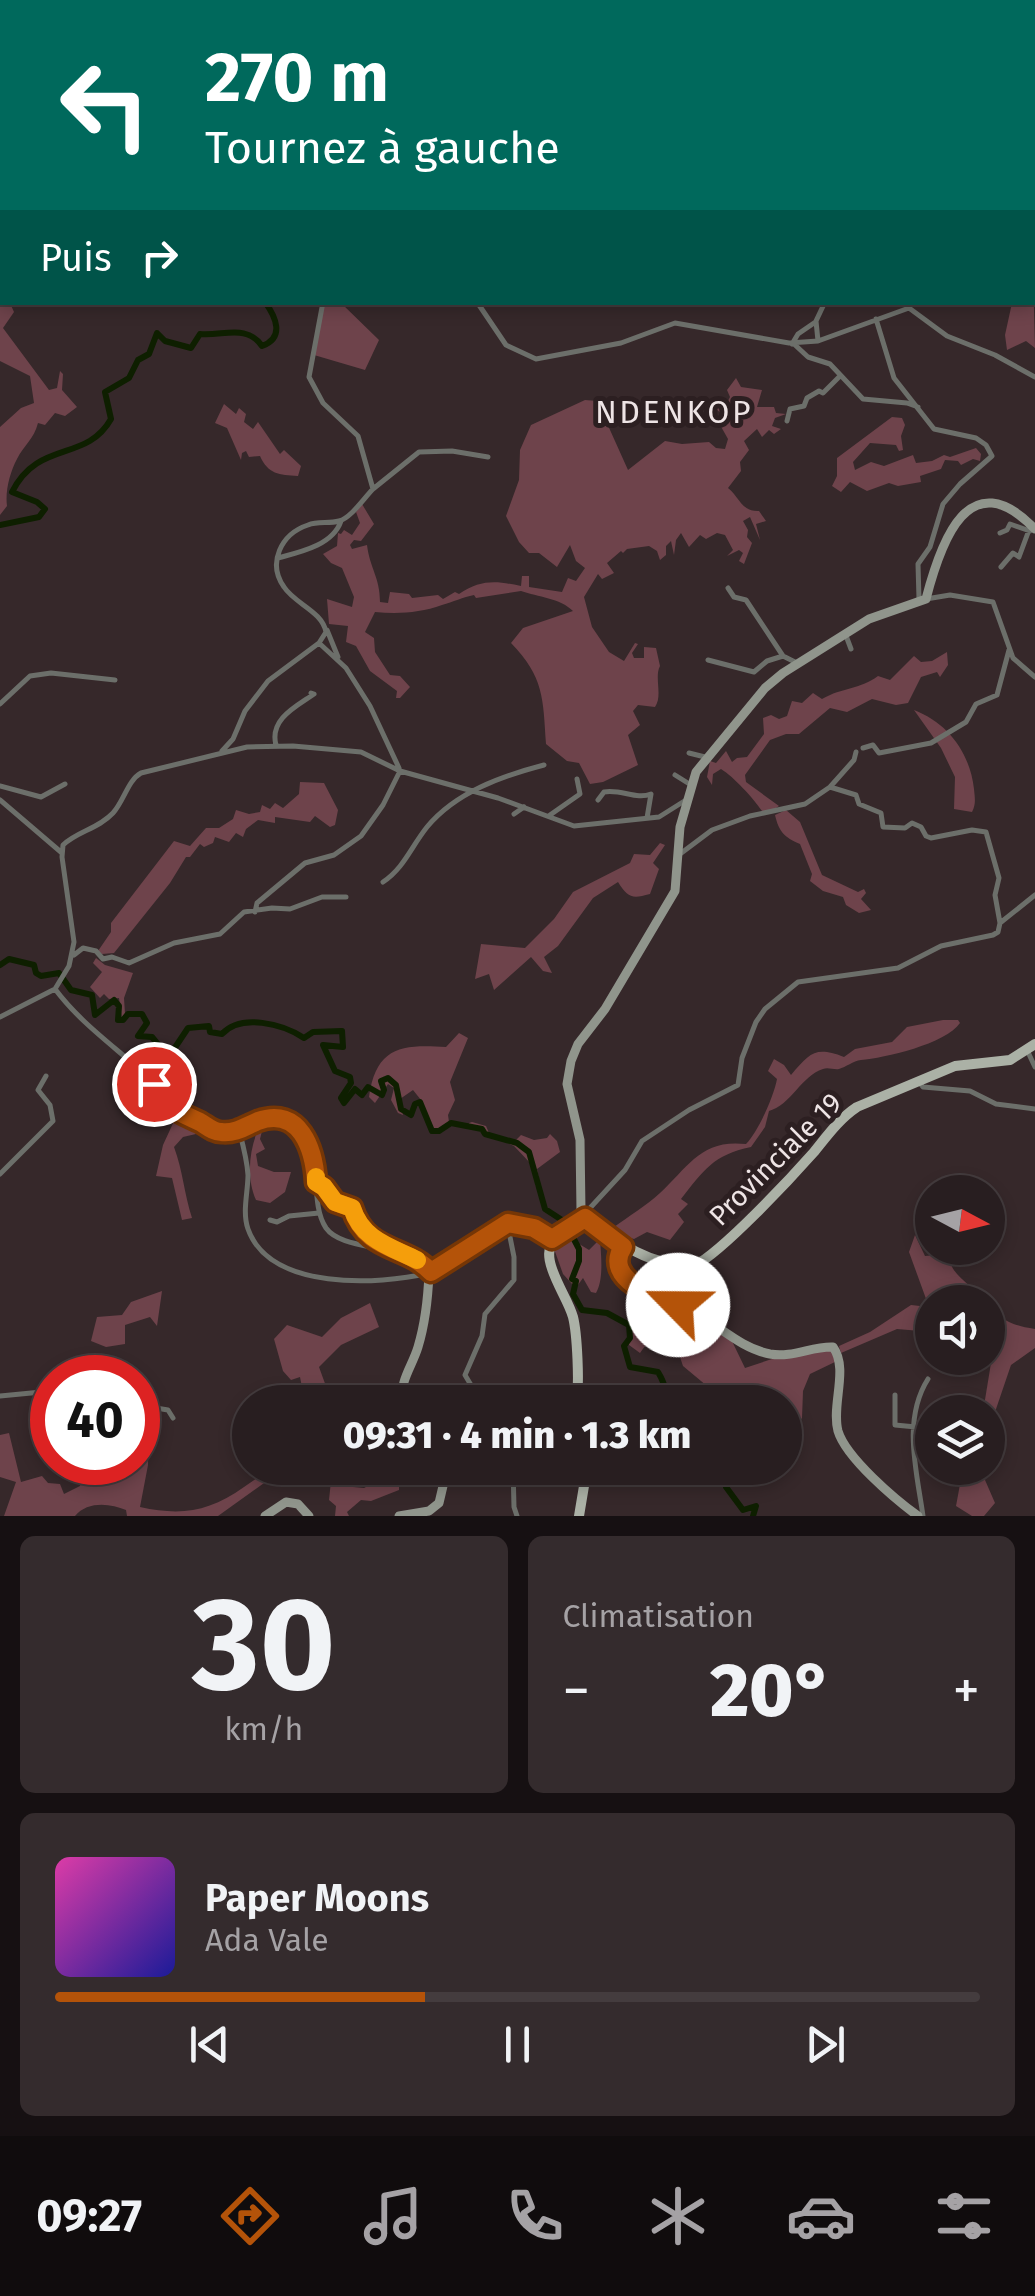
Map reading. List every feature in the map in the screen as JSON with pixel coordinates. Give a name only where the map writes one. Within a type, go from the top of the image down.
[{"type":"main road","name":"Provinciale 19","points":[[583,1214],[623,1247],[664,1263],[699,1263],[797,1170],[846,1114],[954,1066],[1010,1060],[1031,1047]]},
{"type":"main road","points":[[579,1385],[575,1325],[548,1254],[552,1239],[583,1214]]},
{"type":"main road","points":[[579,1516],[584,1485]]},
{"type":"street","points":[[322,305],[310,377],[320,399],[358,436],[374,490]]},
{"type":"street","points":[[479,305],[504,343],[530,358],[615,345],[675,323],[793,344],[818,341],[902,308],[912,308],[947,336],[1035,376]]},
{"type":"street","points":[[483,310],[486,305]]},
{"type":"street","points":[[793,344],[800,332],[816,321],[824,305]]},
{"type":"street","points":[[876,319],[894,378],[934,428],[976,438],[992,456],[943,504],[931,544],[918,564],[923,601]]},
{"type":"street","points":[[816,321],[818,341]]},
{"type":"street","points":[[793,344],[808,357],[828,363],[863,399],[918,407]]},
{"type":"street","points":[[786,420],[790,410],[804,406],[809,397],[823,393],[840,376]]},
{"type":"street","points":[[277,558],[334,534],[342,521],[418,452],[488,456]]},
{"type":"street","points":[[923,601],[935,566],[957,522],[967,512],[988,502],[998,502],[1024,518],[1033,530]]},
{"type":"street","points":[[342,521],[316,522],[298,528],[284,541],[276,571],[285,589],[322,620],[340,662],[370,706],[400,771]]},
{"type":"street","points":[[1000,534],[1010,524],[1033,530]]},
{"type":"street","points":[[1001,567],[1013,553],[1019,556],[1033,530]]},
{"type":"street","points":[[728,588],[734,597],[746,600],[783,656],[798,663]]},
{"type":"street","points":[[583,1214],[580,1140],[568,1084],[571,1062],[578,1044],[605,1010],[673,896],[680,827],[691,786],[707,758],[765,688],[798,663],[875,617],[950,595],[993,602],[1009,650],[1035,677]]},
{"type":"street","points":[[875,617],[891,620]]},
{"type":"street","points":[[220,753],[232,741],[244,711],[268,681],[318,643],[326,628]]},
{"type":"street","points":[[845,634],[851,648]]},
{"type":"street","points":[[318,643],[340,662]]},
{"type":"street","points":[[864,748],[873,746],[879,752],[898,750],[942,738],[948,730],[966,722],[976,704],[997,695],[1009,650]]},
{"type":"street","points":[[708,660],[754,672],[783,656]]},
{"type":"street","points":[[0,704],[30,676],[52,673],[115,680]]},
{"type":"street","points":[[276,745],[276,727],[293,707],[314,694],[311,693]]},
{"type":"street","points":[[0,1017],[55,989],[63,978],[74,942],[62,853],[69,840],[105,822],[127,795],[135,776],[220,753],[276,745],[350,750],[400,771],[524,807],[574,826],[648,818],[670,812],[688,798]]},
{"type":"street","points":[[680,854],[712,830],[750,816],[804,804],[830,787],[854,760],[856,752]]},
{"type":"street","points":[[689,753],[707,758]]},
{"type":"street","points":[[383,882],[399,870],[427,828],[449,806],[471,792],[544,765]]},
{"type":"street","points":[[255,912],[257,903],[304,863],[338,852],[364,833],[400,771]]},
{"type":"street","points":[[675,774],[691,786]]},
{"type":"street","points":[[549,816],[580,794],[578,779]]},
{"type":"street","points":[[0,786],[42,797],[65,784]]},
{"type":"street","points":[[583,1214],[625,1170],[642,1141],[689,1110],[738,1086],[742,1058],[756,1022],[765,1009],[798,982],[898,968],[942,946],[996,934],[1000,923],[995,895],[999,881],[986,832],[972,830],[931,838],[912,824],[905,828],[883,827],[882,813],[860,804],[856,795],[830,787]]},
{"type":"street","points":[[598,800],[604,792],[618,790],[636,797],[652,794],[648,818]]},
{"type":"street","points":[[0,800],[62,853]]},
{"type":"street","points":[[514,814],[524,807]]},
{"type":"street","points":[[1000,923],[1035,895]]},
{"type":"street","points":[[72,957],[83,948],[103,958],[129,962],[174,943],[220,934],[244,912],[290,909],[322,897],[346,898]]},
{"type":"street","points":[[55,989],[96,1035],[154,1084],[170,1109],[217,1132],[240,1130],[273,1118],[298,1126],[314,1156],[319,1213],[336,1238],[387,1249],[417,1260],[430,1272]]},
{"type":"street","points":[[1031,1047],[1035,1068]]},
{"type":"street","points":[[0,1174],[52,1121],[50,1106],[38,1090],[46,1076]]},
{"type":"street","points":[[919,1082],[922,1087],[970,1090],[996,1104],[1035,1109]]},
{"type":"street","points":[[240,1130],[248,1174],[247,1227],[278,1262],[296,1272],[332,1280],[388,1280],[430,1272],[513,1222],[540,1230],[552,1239]]},
{"type":"street","points":[[316,1182],[335,1202],[352,1208],[360,1226],[387,1249]]},
{"type":"street","points":[[270,1220],[278,1222],[319,1213]]},
{"type":"street","points":[[468,1385],[465,1375],[482,1336],[484,1314],[514,1280],[510,1237],[513,1222]]},
{"type":"street","points":[[623,1247],[619,1258],[624,1275],[633,1286],[686,1308],[750,1346],[786,1355],[833,1347],[840,1359],[836,1406],[842,1440],[871,1474],[921,1516]]},
{"type":"street","points":[[403,1385],[424,1319],[430,1272]]},
{"type":"street","points":[[920,1395],[928,1380]]},
{"type":"street","points":[[0,1396],[30,1394]]},
{"type":"street","points":[[895,1395],[894,1425],[915,1429],[915,1480]]},
{"type":"street","points":[[160,1409],[168,1410],[173,1418]]},
{"type":"street","points":[[514,1485],[518,1516]]},
{"type":"street","points":[[916,1485],[921,1516]]},
{"type":"street","points":[[398,1516],[433,1509],[442,1500],[444,1486]]},
{"type":"street","points":[[265,1516],[286,1502],[298,1504],[309,1516]]},
{"type":"shaded area","points":[[0,305],[11,305],[14,312],[3,328],[49,390],[57,388],[60,371],[63,374],[62,390],[77,407],[65,416],[55,413],[45,425],[38,423],[14,464],[7,506],[0,515],[0,427],[21,408],[34,403],[30,376],[0,361]]},
{"type":"shaded area","points":[[324,305],[343,305],[379,340],[365,370],[314,355]]},
{"type":"shaded area","points":[[1012,305],[1034,305],[1035,348],[1026,341],[1007,350],[1005,335]]},
{"type":"shaded area","points":[[736,378],[741,387],[762,390],[757,407],[774,407],[776,413],[786,414],[775,418],[772,426],[781,429],[774,434],[769,430],[762,437],[757,429],[744,441],[749,450],[740,462],[741,471],[728,488],[744,506],[759,511],[766,521],[756,524],[760,540],[750,517],[743,521],[752,543],[744,564],[739,561],[743,553],[739,550],[727,556],[733,550],[725,535],[717,533],[706,539],[700,535],[689,547],[681,533],[674,555],[671,541],[660,560],[657,551],[649,546],[621,551],[607,563],[614,573],[602,579],[598,574],[584,597],[592,627],[609,652],[624,661],[635,643],[638,644],[632,653],[634,658],[644,658],[644,647],[656,648],[660,666],[657,703],[655,707],[638,705],[633,711],[640,725],[628,735],[638,765],[590,784],[579,763],[567,761],[546,744],[540,689],[530,667],[511,643],[523,628],[573,611],[562,603],[521,591],[476,598],[474,595],[417,611],[375,612],[365,632],[374,638],[375,652],[390,675],[400,676],[410,687],[400,698],[396,698],[397,691],[370,671],[356,646],[346,642],[348,626],[329,624],[327,599],[352,607],[354,597],[342,568],[323,554],[337,546],[338,533],[344,530],[352,535],[360,523],[356,512],[362,504],[374,524],[361,541],[354,540],[350,545],[352,549],[367,545],[380,602],[388,603],[390,592],[409,594],[412,598],[438,595],[443,599],[482,584],[521,586],[522,576],[529,576],[529,587],[562,592],[568,578],[576,581],[585,568],[576,561],[570,545],[557,567],[539,553],[529,553],[506,516],[519,480],[520,450],[531,425],[585,400],[597,401],[628,470],[665,441],[709,442],[725,449],[728,439],[719,423],[725,417],[715,408],[726,405],[730,397],[727,390]]},
{"type":"shaded area","points":[[224,404],[236,414],[239,408],[246,414],[244,422],[253,429],[258,422],[280,454],[284,450],[301,466],[298,476],[275,472],[260,456],[249,457],[246,451],[241,460],[227,428],[215,423]]},
{"type":"shaded area","points":[[892,417],[902,418],[905,425],[901,436],[903,450],[899,451],[896,445],[870,443],[853,462],[855,470],[871,462],[884,466],[913,455],[916,463],[932,461],[976,448],[981,454],[980,461],[973,459],[961,465],[945,460],[941,469],[920,476],[921,482],[898,486],[889,483],[867,491],[850,482],[841,492],[832,486],[837,476],[837,458]]},
{"type":"shaded area","points":[[947,652],[948,665],[940,677],[937,672],[921,677],[908,703],[896,705],[872,699],[847,712],[830,708],[799,734],[770,740],[745,775],[746,782],[779,806],[770,812],[762,811],[721,769],[713,774],[712,785],[707,777],[710,761],[716,763],[726,751],[732,762],[747,757],[764,734],[763,718],[787,716],[792,701],[802,703],[813,693],[822,699],[878,676],[890,680],[914,656],[921,662],[932,661]]},
{"type":"shaded area","points":[[914,710],[947,731],[962,752],[972,776],[972,812],[954,809],[955,777],[941,748]]},
{"type":"shaded area","points":[[300,782],[324,783],[338,810],[335,825],[330,827],[315,816],[310,822],[275,817],[275,823],[258,820],[246,829],[243,837],[236,833],[229,842],[215,837],[213,843],[204,847],[200,844],[114,953],[98,951],[111,932],[111,923],[174,841],[190,846],[206,828],[219,828],[233,819],[236,810],[249,814],[260,812],[262,805],[270,809],[275,803],[283,808],[299,794]]},
{"type":"shaded area","points":[[786,810],[800,822],[822,875],[858,892],[864,889],[866,893],[861,899],[871,910],[859,913],[846,905],[843,897],[823,891],[810,881],[812,874],[800,844],[783,833],[777,821],[775,815]]},
{"type":"shaded area","points":[[660,843],[665,845],[653,863],[659,869],[650,894],[631,896],[618,882],[593,898],[558,946],[544,957],[552,973],[543,971],[531,957],[494,990],[489,974],[475,979],[481,944],[525,948],[554,919],[573,892],[630,863],[634,854],[650,855]]},
{"type":"shaded area","points":[[96,958],[105,965],[133,973],[122,1019],[119,998],[109,999],[104,994],[100,998],[90,987],[102,972],[93,963]]},
{"type":"shaded area","points":[[943,1020],[960,1023],[929,1043],[839,1069],[823,1069],[808,1078],[784,1103],[769,1111],[765,1127],[751,1147],[718,1159],[696,1180],[681,1199],[688,1204],[678,1214],[684,1222],[670,1240],[647,1232],[634,1239],[616,1234],[614,1227],[655,1198],[697,1156],[718,1146],[746,1144],[773,1095],[777,1079],[768,1071],[774,1059],[791,1075],[803,1061],[819,1052],[844,1057],[855,1049],[892,1042],[907,1027]]},
{"type":"shaded area","points":[[459,1033],[468,1038],[450,1082],[455,1100],[449,1122],[433,1128],[413,1090],[400,1099],[403,1115],[391,1100],[394,1088],[388,1084],[375,1103],[369,1097],[378,1068],[393,1052],[446,1047]]},
{"type":"shaded area","points":[[175,1119],[193,1125],[196,1134],[183,1137],[174,1147],[192,1218],[182,1220],[172,1178],[156,1176],[163,1145]]},
{"type":"shaded area","points":[[273,1120],[262,1131],[260,1139],[265,1149],[256,1154],[258,1166],[274,1172],[291,1172],[285,1192],[270,1203],[256,1200],[250,1163],[260,1125]]},
{"type":"shaded area","points":[[472,1122],[486,1126],[489,1133],[515,1141],[521,1135],[534,1140],[550,1134],[560,1152],[537,1169],[541,1188],[536,1187],[532,1165],[514,1146],[485,1133],[484,1128],[469,1128]]},
{"type":"shaded area","points":[[570,1227],[578,1235],[576,1242],[589,1250],[600,1239],[601,1252],[596,1293],[591,1292],[583,1278],[575,1289],[575,1302],[571,1294],[573,1285],[563,1274],[553,1246]]},
{"type":"shaded area","points":[[915,1235],[915,1265],[951,1265],[968,1285],[921,1285],[909,1252]]},
{"type":"shaded area","points":[[162,1291],[157,1326],[150,1317],[125,1325],[125,1344],[106,1347],[91,1341],[97,1317],[122,1315],[131,1302]]},
{"type":"shaded area","points":[[370,1303],[379,1327],[341,1345],[319,1367],[326,1385],[302,1385],[300,1377],[291,1380],[283,1371],[274,1339],[287,1325],[322,1337],[341,1318]]},
{"type":"shaded area","points":[[915,1305],[915,1331],[897,1329],[841,1353],[839,1346],[870,1332]]},
{"type":"shaded area","points":[[644,1313],[682,1316],[688,1329],[705,1346],[715,1330],[730,1337],[745,1368],[778,1357],[831,1348],[837,1361],[810,1374],[803,1391],[802,1418],[802,1385],[706,1385],[683,1366],[678,1351],[665,1354],[660,1340],[650,1339],[640,1353],[629,1345],[628,1317]]},
{"type":"shaded area","points":[[1005,1320],[1035,1329],[1035,1348],[1011,1365],[1001,1395],[986,1395],[989,1375],[1005,1375]]},
{"type":"shaded area","points":[[9,1433],[21,1482],[30,1479],[30,1485],[60,1485],[64,1494],[80,1486],[144,1485],[140,1507],[182,1511],[207,1507],[247,1485],[261,1485],[218,1516],[127,1516],[126,1510],[99,1505],[75,1516],[4,1516],[16,1482],[0,1477],[0,1435]]},
{"type":"shaded area","points":[[331,1485],[399,1485],[399,1490],[371,1501],[361,1500],[347,1512],[349,1516],[335,1516],[336,1506],[329,1500]]},
{"type":"shaded area","points":[[960,1485],[987,1485],[995,1503],[984,1516],[972,1516],[956,1506]]},
{"type":"waterway","points":[[0,525],[39,517],[45,509],[12,492],[35,464],[89,442],[101,433],[111,419],[105,392],[129,378],[138,360],[149,354],[157,333],[165,341],[191,348],[200,334],[234,332],[249,335],[262,346],[276,333],[275,320],[267,305]]},
{"type":"waterway","points":[[0,965],[9,959],[34,965],[41,976],[59,973],[71,990],[92,995],[95,1015],[114,1000],[119,1006],[118,1020],[128,1014],[142,1014],[147,1023],[138,1036],[152,1037],[165,1053],[174,1049],[188,1028],[209,1026],[210,1032],[222,1034],[251,1022],[285,1029],[304,1038],[313,1032],[342,1031],[343,1047],[323,1045],[335,1071],[350,1077],[351,1083],[341,1098],[344,1103],[355,1089],[362,1095],[368,1087],[382,1095],[381,1081],[388,1078],[396,1085],[401,1109],[411,1115],[420,1102],[432,1131],[451,1123],[482,1129],[485,1134],[517,1143],[529,1152],[545,1209],[565,1222],[579,1249],[572,1279],[576,1281],[573,1294],[582,1310],[607,1313],[629,1325],[630,1338],[624,1346],[630,1367],[658,1372],[664,1385]]},
{"type":"waterway","points":[[726,1485],[743,1510],[756,1506],[753,1516]]},
{"type":"slow traffic","points":[[316,1177],[316,1182],[335,1202],[352,1208],[360,1226],[387,1249],[417,1260]]},
{"type":"district","name":"NDENKOP","points":[[674,412]]},
{"type":"route","points":[[154,1084],[170,1109],[217,1132],[235,1131],[269,1119],[283,1119],[298,1126],[314,1156],[316,1182],[335,1202],[352,1208],[360,1226],[387,1249],[410,1256],[431,1272],[508,1223],[534,1228],[552,1239],[585,1218],[623,1247],[619,1258],[624,1275],[633,1286],[678,1305]]}]
